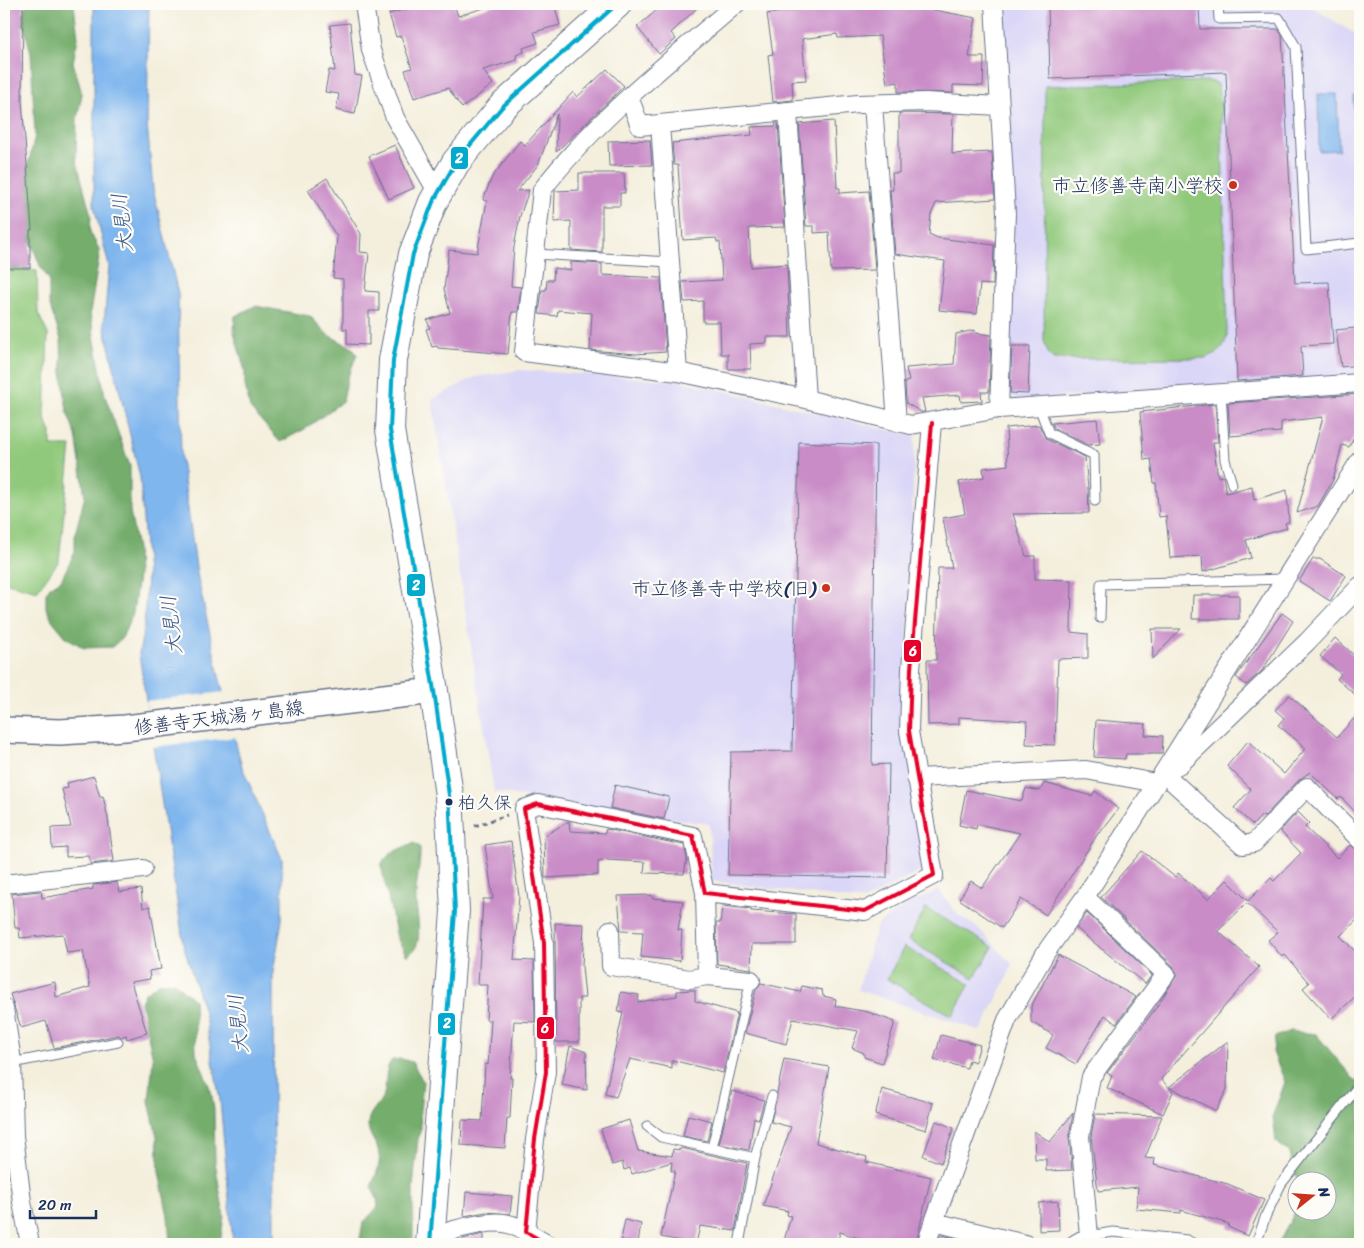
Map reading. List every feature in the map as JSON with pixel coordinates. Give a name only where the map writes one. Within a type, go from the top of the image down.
[{"type":"main road","points":[[430,1240],[455,911],[449,795],[434,691],[390,430],[393,360],[413,254],[438,192],[456,162],[502,107],[617,4]]},
{"type":"main road","name":"修善寺天城湯ヶ島線","points":[[4,730],[60,732],[125,728],[434,691]]},
{"type":"street","points":[[364,4],[371,50],[394,118],[438,192]]},
{"type":"street","points":[[736,4],[629,97],[557,170],[542,190],[524,352],[678,372],[806,399],[911,425],[932,423],[999,409],[1360,383]]},
{"type":"street","points":[[996,5],[999,106],[1006,213],[999,409]]},
{"type":"street","points":[[629,97],[640,126],[873,104],[926,102],[999,106]]},
{"type":"street","points":[[873,104],[897,422]]},
{"type":"street","points":[[788,111],[806,399]]},
{"type":"street","points":[[660,124],[678,372]]},
{"type":"street","points":[[705,892],[864,911],[934,875],[909,731],[911,669],[932,423]]},
{"type":"street","points":[[926,1244],[1007,1020],[1046,952],[1085,897],[1360,460]]},
{"type":"street","points":[[1160,778],[1180,764],[1307,642],[1360,586]]},
{"type":"street","points":[[916,778],[1086,770],[1160,778],[1243,845],[1254,843],[1307,787],[1360,840]]},
{"type":"street","points":[[526,1232],[535,1139],[546,1072],[544,943],[524,809],[538,804],[694,836],[705,892],[707,976]]},
{"type":"street","points":[[4,884],[143,869]]},
{"type":"street","points":[[1082,1240],[1080,1136],[1091,1077],[1166,974],[1085,897]]},
{"type":"street","points":[[610,930],[611,966],[688,979],[707,976],[751,980]]},
{"type":"street","points":[[4,1008],[12,1063],[14,1136],[22,1202],[30,1244]]},
{"type":"street","points":[[934,1222],[1025,1244]]},
{"type":"street","points":[[430,1240],[474,1226],[498,1223],[511,1225],[547,1244]]},
{"type":"lane","points":[[1218,4],[1218,19],[1279,18],[1296,47],[1306,249],[1360,243]]},
{"type":"lane","points":[[535,254],[670,262]]},
{"type":"lane","points":[[1221,393],[1225,460],[1232,484]]},
{"type":"lane","points":[[1039,406],[1049,433],[1094,454],[1095,502]]},
{"type":"lane","points":[[1100,618],[1101,584],[1286,579]]},
{"type":"lane","points":[[712,1148],[751,980]]},
{"type":"lane","points":[[12,1063],[118,1042]]},
{"type":"lane","points":[[1256,1244],[1266,1215],[1281,1184],[1360,1084]]},
{"type":"lane","points":[[738,1244],[755,1158],[772,1096]]},
{"type":"lane","points":[[647,1126],[661,1137],[755,1158]]},
{"type":"lane","points":[[1082,1240],[1113,1232],[1187,1240],[1194,1244]]},
{"type":"path","points":[[451,835],[524,809]]},
{"type":"shaded area","points":[[1013,4],[1279,4],[1312,7],[1360,37],[1360,376],[1015,400],[1006,388],[1014,253],[1001,17]]},
{"type":"shaded area","points":[[520,370],[681,381],[915,436],[904,728],[925,869],[863,901],[712,881],[709,824],[494,792],[432,399],[475,377]]},
{"type":"shaded area","points":[[939,890],[958,915],[978,928],[1013,965],[981,1031],[858,990],[877,925],[908,904]]},
{"type":"green space","points":[[27,4],[74,4],[78,38],[73,62],[82,94],[77,119],[76,159],[91,215],[90,232],[100,251],[90,313],[105,396],[130,466],[130,511],[137,549],[138,576],[133,613],[122,638],[112,647],[84,648],[66,637],[52,620],[46,608],[46,593],[50,587],[61,580],[75,552],[75,534],[85,496],[76,435],[67,412],[62,372],[61,340],[49,303],[49,279],[41,268],[29,237],[27,169],[35,136],[31,53],[22,18]]},
{"type":"green space","points":[[1209,81],[1217,83],[1221,102],[1227,336],[1224,345],[1217,353],[1205,358],[1054,359],[1049,355],[1044,341],[1045,86]]},
{"type":"green space","points":[[4,267],[37,271],[38,313],[48,334],[45,419],[51,432],[51,446],[71,446],[59,561],[37,591],[4,582]]},
{"type":"green space","points":[[255,306],[310,316],[328,335],[353,348],[357,355],[347,379],[343,401],[305,429],[280,442],[250,408],[245,385],[245,371],[234,332],[235,316]]},
{"type":"green space","points":[[414,843],[420,847],[416,895],[419,936],[413,952],[407,956],[397,938],[381,865],[391,854]]},
{"type":"green space","points":[[926,908],[993,947],[974,978],[908,940]]},
{"type":"green space","points":[[904,947],[970,984],[952,1016],[887,979]]},
{"type":"green space","points":[[174,982],[194,1000],[196,1053],[211,1091],[214,1109],[215,1162],[224,1216],[220,1244],[170,1244],[168,1216],[159,1172],[157,1137],[149,1101],[153,1059],[141,1002],[145,993],[159,983]]},
{"type":"green space","points":[[1290,1031],[1316,1034],[1356,1082],[1360,1079],[1360,1244],[1278,1244],[1291,1220],[1336,1220],[1336,1170],[1295,1170],[1288,1151],[1276,1142],[1273,1115],[1285,1082],[1273,1052],[1275,1037]]},
{"type":"green space","points":[[401,1059],[412,1062],[423,1081],[420,1112],[421,1128],[413,1187],[413,1244],[359,1244],[363,1223],[378,1207],[377,1198],[371,1187],[376,1175],[379,1153],[369,1132],[368,1120],[383,1097],[389,1064],[392,1060]]},
{"type":"water","name":"大見川","points":[[94,4],[149,4],[147,124],[153,189],[178,293],[181,459],[197,574],[219,676],[242,767],[282,859],[282,920],[273,972],[274,1244],[233,1244],[220,1100],[204,1012],[184,947],[139,654],[144,627],[147,575],[140,477],[104,325],[109,266],[94,206]]},
{"type":"water","points":[[1318,94],[1337,94],[1339,150],[1319,151]]},
{"type":"water","points":[[1360,95],[1360,175],[1356,175],[1354,96]]},
{"type":"pier","points":[[225,692],[237,737],[152,747],[146,701]]},
{"type":"building","points":[[4,4],[23,4],[22,101],[32,230],[30,230],[30,268],[4,268]]},
{"type":"building","points":[[424,4],[454,4],[458,16],[497,4],[554,4],[560,25],[534,32],[538,43],[523,48],[524,52],[516,55],[517,60],[483,70],[493,84],[462,108],[448,88],[414,98],[405,70],[412,68],[401,36],[396,37],[389,14]]},
{"type":"building","points":[[664,4],[701,4],[671,33],[676,39],[659,54],[637,27]]},
{"type":"building","points":[[837,4],[902,4],[976,18],[969,57],[984,57],[983,86],[953,85],[953,93],[898,92],[898,82],[887,84],[880,36],[838,38],[837,34],[802,39],[806,80],[792,81],[793,100],[773,102],[768,55],[773,54],[767,14]]},
{"type":"building","points":[[1048,4],[1199,4],[1200,29],[1278,29],[1282,35],[1295,283],[1329,282],[1333,344],[1301,346],[1303,376],[1237,381],[1226,72],[1050,79]]},
{"type":"building","points":[[350,23],[355,75],[362,76],[355,114],[336,110],[339,94],[325,92],[329,70],[335,71],[330,25]]},
{"type":"building","points":[[607,69],[624,86],[556,152],[557,114],[538,165],[517,191],[529,190],[520,216],[514,247],[511,286],[521,287],[518,312],[512,312],[508,354],[432,347],[426,329],[430,328],[427,320],[450,313],[444,289],[449,250],[477,253],[487,201],[483,200],[492,177],[520,141],[525,145],[573,92],[577,97]]},
{"type":"building","points":[[899,113],[953,114],[952,154],[992,152],[995,199],[936,203],[931,215],[929,234],[938,238],[994,245],[993,285],[980,284],[977,314],[939,310],[945,261],[895,254],[890,190],[893,190],[892,173],[899,173]]},
{"type":"building","points":[[834,121],[837,188],[840,188],[840,193],[869,191],[875,270],[831,271],[829,232],[814,233],[814,226],[806,226],[799,124]]},
{"type":"building","points":[[775,123],[778,123],[785,227],[749,228],[751,267],[787,264],[790,337],[767,337],[767,343],[750,344],[751,369],[728,369],[728,354],[721,354],[720,322],[703,322],[703,301],[684,302],[682,282],[722,280],[720,242],[717,242],[716,238],[683,240],[678,165],[674,165],[672,143],[752,135],[751,127],[776,126]]},
{"type":"building","points":[[650,140],[652,165],[609,166],[608,141]]},
{"type":"building","points":[[395,145],[414,188],[389,199],[369,156]]},
{"type":"building","points":[[579,173],[624,173],[625,193],[620,193],[620,206],[602,206],[602,252],[571,250],[571,221],[554,222],[555,191],[579,190]]},
{"type":"building","points":[[327,178],[361,234],[360,252],[369,253],[365,291],[379,292],[379,311],[369,311],[369,345],[347,344],[347,329],[343,329],[343,279],[333,278],[337,237],[308,190]]},
{"type":"building","points":[[571,262],[602,264],[602,275],[661,278],[666,352],[636,354],[590,350],[592,313],[558,310],[557,316],[539,314],[542,290],[546,290],[547,280],[553,280],[554,268],[571,270]]},
{"type":"building","points":[[1355,328],[1359,365],[1341,367],[1336,330]]},
{"type":"building","points":[[975,330],[975,333],[991,335],[989,392],[981,392],[982,401],[961,402],[960,395],[922,398],[925,412],[921,412],[906,403],[905,382],[909,381],[906,368],[954,364],[956,334]]},
{"type":"building","points":[[1012,346],[1030,346],[1028,394],[1010,393]]},
{"type":"building","points":[[1360,394],[1360,426],[1349,447],[1342,445],[1333,480],[1318,506],[1297,513],[1323,417],[1281,422],[1281,432],[1230,436],[1228,403]]},
{"type":"building","points":[[1215,404],[1218,442],[1213,442],[1218,477],[1223,476],[1226,493],[1252,486],[1254,500],[1287,490],[1289,522],[1285,523],[1287,528],[1246,540],[1251,558],[1203,572],[1202,556],[1170,558],[1166,516],[1159,517],[1156,483],[1154,483],[1151,459],[1144,460],[1140,412]]},
{"type":"building","points":[[1097,419],[1100,444],[1088,445],[1054,428],[1052,423]]},
{"type":"building","points":[[1039,425],[1046,439],[1085,457],[1088,489],[1089,513],[1013,514],[1026,556],[1035,556],[1035,579],[1072,580],[1071,632],[1088,634],[1088,658],[1058,659],[1055,745],[1026,744],[1027,721],[959,717],[959,724],[928,725],[927,660],[936,660],[938,568],[952,568],[943,518],[965,514],[959,482],[984,477],[983,468],[1008,465],[1006,428]]},
{"type":"building","points":[[799,442],[876,445],[872,765],[889,764],[887,878],[728,875],[731,752],[792,751]]},
{"type":"building","points":[[1313,559],[1320,559],[1346,576],[1330,601],[1299,581]]},
{"type":"building","points":[[1193,595],[1239,595],[1239,619],[1192,619]]},
{"type":"building","points":[[1282,613],[1293,621],[1262,671],[1246,685],[1236,677]]},
{"type":"building","points":[[1152,629],[1181,629],[1153,659]]},
{"type":"building","points":[[1335,638],[1356,657],[1360,652],[1360,699],[1337,679],[1341,674],[1320,656]]},
{"type":"building","points":[[1289,695],[1337,737],[1360,712],[1360,817],[1341,797],[1338,799],[1310,772],[1299,780],[1264,817],[1262,815],[1253,825],[1234,808],[1251,789],[1227,766],[1248,741],[1284,774],[1306,748],[1278,725],[1284,718],[1275,710]]},
{"type":"building","points":[[1096,720],[1146,724],[1145,735],[1163,736],[1162,754],[1126,754],[1125,759],[1094,757]]},
{"type":"building","points":[[94,776],[100,797],[103,796],[114,861],[90,864],[89,856],[66,857],[66,847],[52,848],[51,828],[71,827],[62,789],[68,788],[67,783]]},
{"type":"building","points":[[1044,783],[1092,796],[1095,791],[1118,809],[1099,832],[1046,915],[1021,899],[1002,928],[959,899],[971,881],[982,888],[1020,833],[977,824],[976,829],[959,825],[966,790],[1022,801],[1026,788],[1040,791]]},
{"type":"building","points":[[615,785],[669,797],[664,819],[610,808]]},
{"type":"building","points":[[1298,812],[1309,823],[1305,827],[1337,858],[1350,845],[1360,850],[1360,917],[1340,936],[1360,956],[1360,992],[1331,1019],[1303,988],[1309,983],[1285,955],[1282,957],[1268,940],[1278,932],[1247,903],[1218,931],[1259,967],[1161,1079],[1173,1092],[1163,1114],[1107,1088],[1112,1076],[1107,1073],[1156,1008],[1177,975],[1173,966],[1101,897],[1142,851],[1175,877],[1178,873],[1208,899],[1227,880],[1248,901],[1271,878],[1274,881],[1301,853],[1280,831]]},
{"type":"building","points":[[569,821],[570,831],[605,833],[606,829],[684,845],[687,858],[684,874],[644,873],[645,862],[607,860],[598,862],[598,875],[545,878],[544,836]]},
{"type":"building","points":[[511,841],[519,896],[514,960],[534,961],[535,1022],[514,1021],[510,1078],[512,1078],[510,1118],[507,1118],[505,1148],[461,1145],[462,1120],[482,1121],[485,1064],[488,1065],[491,1020],[486,1020],[488,985],[478,985],[483,899],[493,899],[485,845]]},
{"type":"building","points":[[117,882],[119,892],[141,889],[143,908],[150,906],[161,969],[149,971],[150,979],[131,982],[147,1033],[127,1039],[126,1035],[121,1037],[119,1035],[54,1048],[46,1021],[21,1028],[10,994],[55,982],[56,997],[90,987],[83,951],[67,953],[63,934],[20,938],[19,928],[15,928],[12,894],[41,891],[42,898],[93,889],[93,885]]},
{"type":"building","points":[[652,895],[652,898],[683,901],[678,930],[682,930],[680,961],[641,957],[643,932],[621,931],[618,896]]},
{"type":"building","points":[[722,906],[751,909],[751,911],[796,914],[796,944],[752,944],[751,969],[717,964],[716,923],[720,923]]},
{"type":"building","points":[[1087,913],[1152,975],[1145,984],[1076,928]]},
{"type":"building","points":[[555,923],[584,924],[582,966],[585,998],[579,998],[579,1042],[556,1042]]},
{"type":"building","points":[[1058,955],[1136,997],[1116,1024],[1105,1015],[1076,1064],[1046,1048],[1053,1035],[1031,1022],[1031,1007]]},
{"type":"building","points":[[761,983],[800,992],[802,986],[822,990],[823,996],[836,999],[835,1006],[868,1012],[895,1022],[882,1063],[864,1057],[864,1053],[852,1048],[858,1031],[793,1019],[786,1044],[745,1033],[756,989]]},
{"type":"building","points":[[695,990],[695,1001],[737,1013],[723,1073],[672,1060],[672,1068],[630,1059],[616,1097],[605,1094],[623,1013],[618,1012],[621,992],[639,995],[638,1002],[677,996],[677,991]]},
{"type":"building","points":[[941,1035],[980,1045],[975,1062],[969,1060],[967,1068],[934,1060]]},
{"type":"building","points":[[1228,1041],[1227,1089],[1216,1111],[1169,1087]]},
{"type":"building","points":[[570,1046],[586,1052],[587,1090],[562,1085]]},
{"type":"building","points":[[784,1059],[829,1067],[816,1143],[867,1157],[866,1162],[931,1177],[916,1244],[877,1244],[840,1232],[837,1244],[783,1244],[791,1216],[787,1215],[788,1211],[763,1206],[791,1127],[771,1122]]},
{"type":"building","points":[[882,1089],[933,1103],[926,1130],[875,1115]]},
{"type":"building","points":[[732,1091],[764,1100],[759,1119],[754,1118],[749,1150],[719,1144]]},
{"type":"building","points":[[1073,1113],[1069,1137],[1072,1170],[1046,1171],[1046,1159],[1035,1159],[1034,1131],[1050,1142]]},
{"type":"building","points":[[1095,1114],[1162,1116],[1145,1158],[1155,1159],[1154,1165],[1228,1184],[1264,1200],[1248,1236],[1228,1227],[1229,1224],[1181,1210],[1181,1213],[1136,1209],[1138,1187],[1098,1191],[1091,1137]]},
{"type":"building","points":[[688,1115],[712,1121],[707,1141],[683,1136]]},
{"type":"building","points":[[629,1120],[638,1151],[672,1156],[673,1149],[680,1150],[681,1148],[747,1163],[735,1231],[700,1226],[696,1244],[661,1237],[675,1171],[671,1171],[672,1162],[632,1174],[630,1168],[624,1170],[622,1162],[612,1165],[601,1129]]},
{"type":"building","points":[[936,1121],[954,1128],[941,1163],[923,1156]]},
{"type":"building","points":[[466,1192],[512,1196],[510,1214],[486,1212],[464,1216]]},
{"type":"building","points":[[1058,1201],[1059,1230],[1039,1231],[1039,1203]]},
{"type":"building","points":[[625,1220],[641,1224],[638,1243],[621,1240]]},
{"type":"building","points":[[484,1234],[484,1244],[462,1244],[463,1239]]},
{"type":"building","points":[[941,1235],[973,1242],[972,1244],[937,1244]]},
{"type":"transit line","name":"2","points":[[430,1244],[455,911],[449,795],[434,691],[390,430],[393,360],[413,254],[433,202],[456,162],[502,107],[617,4]]},
{"type":"transit line","name":"6","points":[[547,1244],[526,1232],[535,1139],[546,1072],[544,943],[524,809],[538,804],[693,836],[705,893],[865,911],[934,875],[909,731],[911,669],[932,423]]},
{"type":"place","name":"市立修善寺南小学校","points":[[1233,185]]},
{"type":"place","name":"市立修善寺中学校(旧)","points":[[826,588]]},
{"type":"place","name":"柏久保","points":[[449,802]]}]
